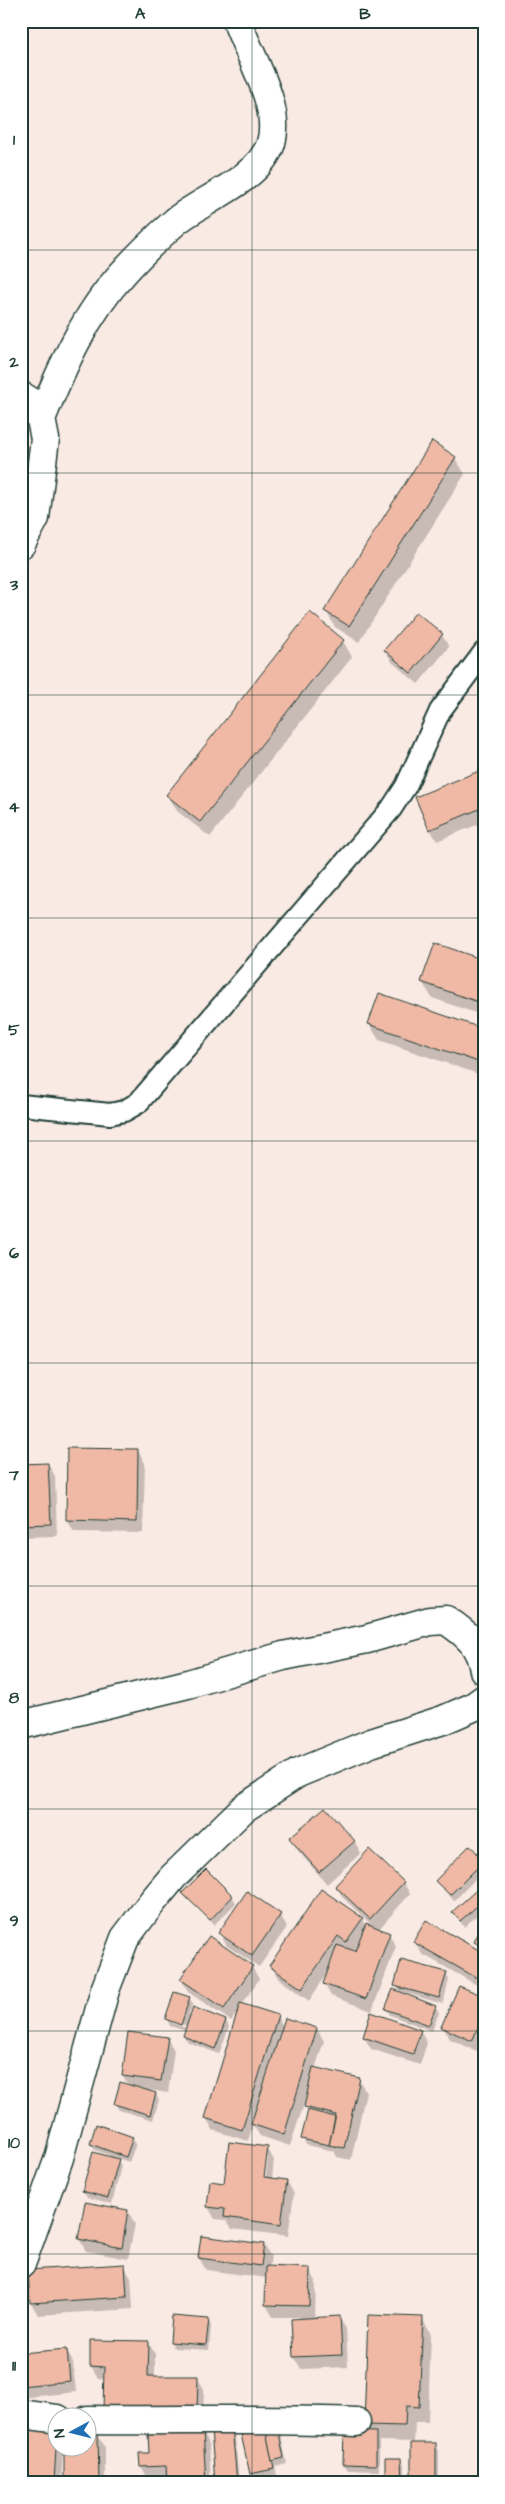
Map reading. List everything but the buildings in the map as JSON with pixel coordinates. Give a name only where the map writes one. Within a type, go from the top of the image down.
[{"type":"street","points":[[41,419],[74,341],[124,273],[177,221],[236,184],[264,156],[271,144],[274,127],[272,109],[237,21]]},
{"type":"street","points":[[21,396],[28,400],[41,419],[44,439],[35,518],[21,544]]},
{"type":"street","points":[[21,1724],[188,1684],[283,1656],[367,1639],[430,1621],[446,1620],[472,1640],[482,1657],[484,1670]]},
{"type":"street","points":[[21,2264],[59,2158],[105,1990],[125,1938],[153,1901],[173,1878],[244,1808],[298,1773],[371,1744],[444,1720],[473,1707],[484,1699]]},
{"type":"street","points":[[21,2414],[48,2418]]},
{"type":"street","points":[[98,2420],[168,2421],[271,2418],[356,2422]]},
{"type":"lane","points":[[21,1105],[110,1114],[124,1111],[138,1103],[391,809],[406,786],[437,716],[484,652]]}]
